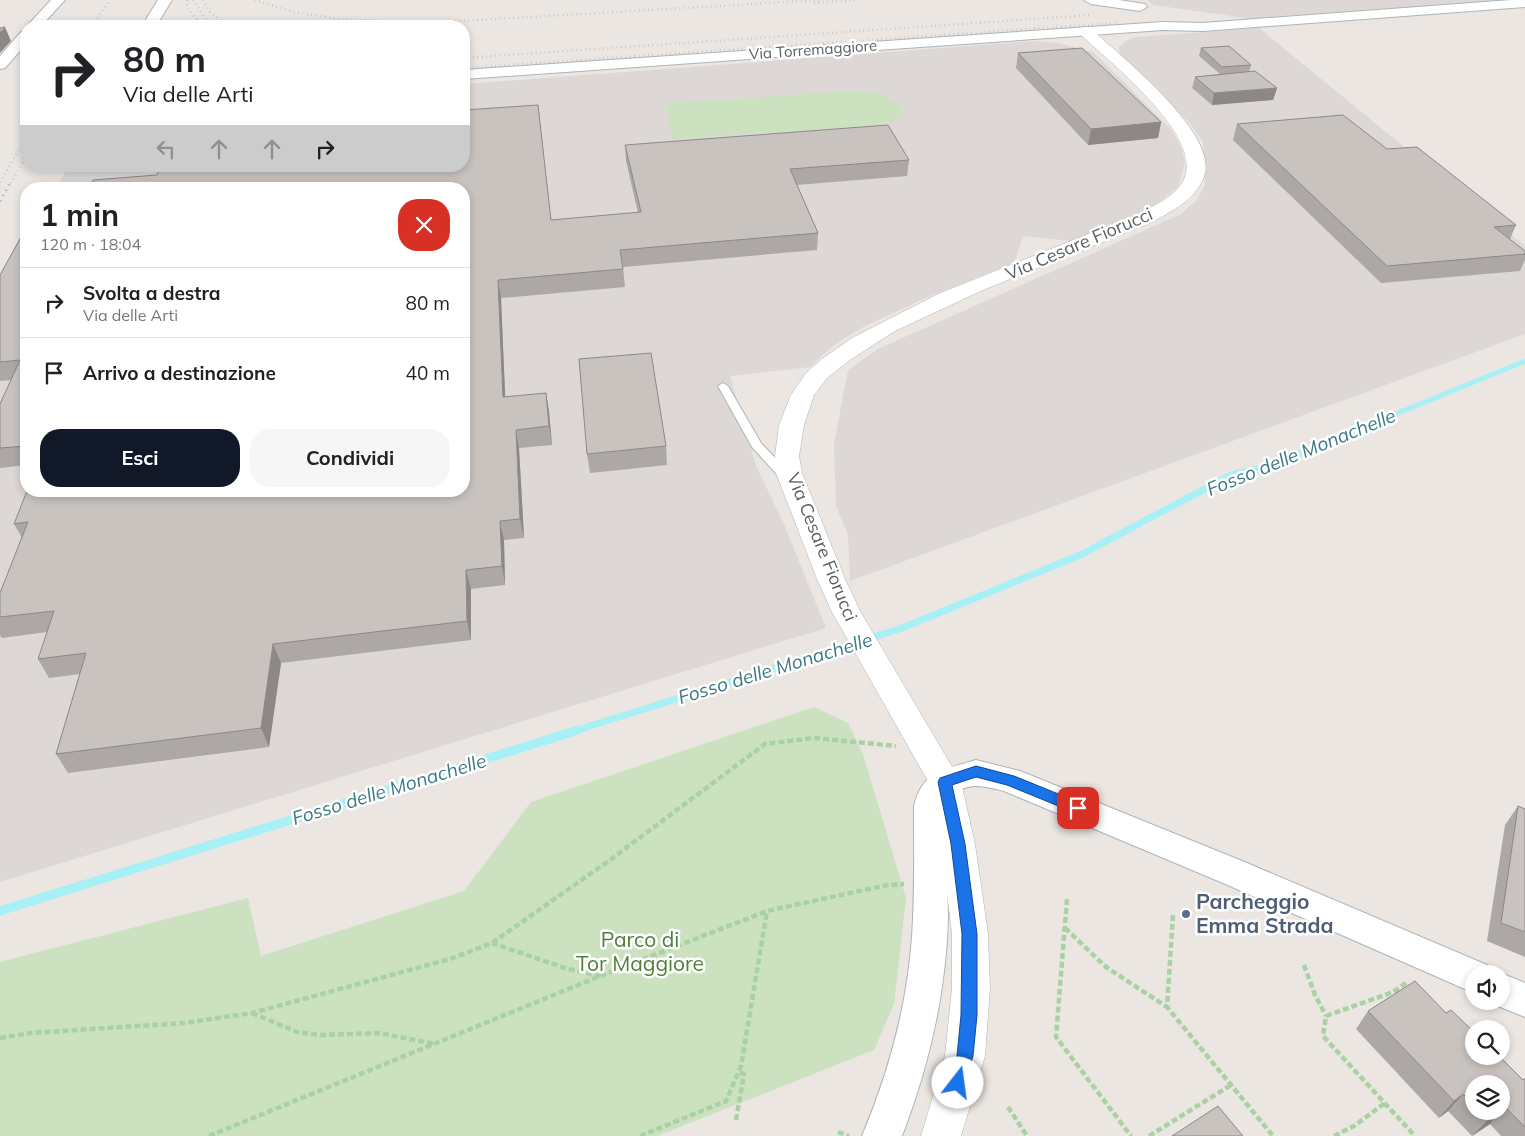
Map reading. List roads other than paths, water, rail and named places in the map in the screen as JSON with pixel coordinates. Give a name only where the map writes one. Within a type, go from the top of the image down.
[{"type":"street","points":[[40,20],[58,0]]},
{"type":"street","points":[[153,20],[165,0]]},
{"type":"street","points":[[1091,0],[1136,3],[1163,26]]},
{"type":"street","name":"Via Torremaggiore","points":[[470,75],[1085,31],[1163,26],[1203,27],[1525,3]]},
{"type":"street","name":"Via Cesare Fiorucci","points":[[941,1136],[965,1056],[971,988],[968,913],[958,844],[945,782],[846,612],[792,484],[787,459],[792,424],[805,393],[814,378],[829,364],[906,316],[1126,226],[1162,209],[1185,191],[1191,183],[1196,174],[1196,157],[1193,145],[1178,121],[1085,31]]},
{"type":"street","points":[[0,65],[20,42]]},
{"type":"street","points":[[882,1136],[903,1082],[921,1004],[928,954],[931,801],[934,791],[945,782],[976,772],[1009,780],[1235,873],[1465,974]]},
{"type":"street","points":[[1510,994],[1525,1000]]},
{"type":"lane","points":[[723,386],[756,445],[792,484]]},
{"type":"waterway","name":"Fosso delle Monachelle","points":[[1381,420],[1525,361]]},
{"type":"waterway","name":"Fosso delle Monachelle","points":[[574,731],[902,628],[1080,555],[1231,475],[1267,467],[1384,419]]},
{"type":"waterway","name":"Fosso delle Monachelle","points":[[0,911],[578,730]]},
{"type":"railway","points":[[97,20],[109,0]]},
{"type":"railway","points":[[187,0],[187,8],[198,20]]},
{"type":"railway","points":[[193,0],[206,20]]},
{"type":"railway","points":[[203,0],[210,12],[220,20]]},
{"type":"railway","points":[[255,0],[294,12],[338,19],[360,20]]},
{"type":"railway","points":[[470,20],[820,0]]},
{"type":"railway","points":[[814,3],[855,0]]},
{"type":"railway","points":[[470,58],[1092,15]]},
{"type":"railway","points":[[470,68],[1116,23]]},
{"type":"railway","points":[[0,182],[20,148]]},
{"type":"railway","points":[[11,183],[20,167]]},
{"type":"railway","points":[[0,201],[11,181]]},
{"type":"place","name":"Parcheggio Emma Strada","points":[[1186,914]]},
{"type":"park label","name":"Parco di Tor Maggiore","points":[[640,952]]}]
